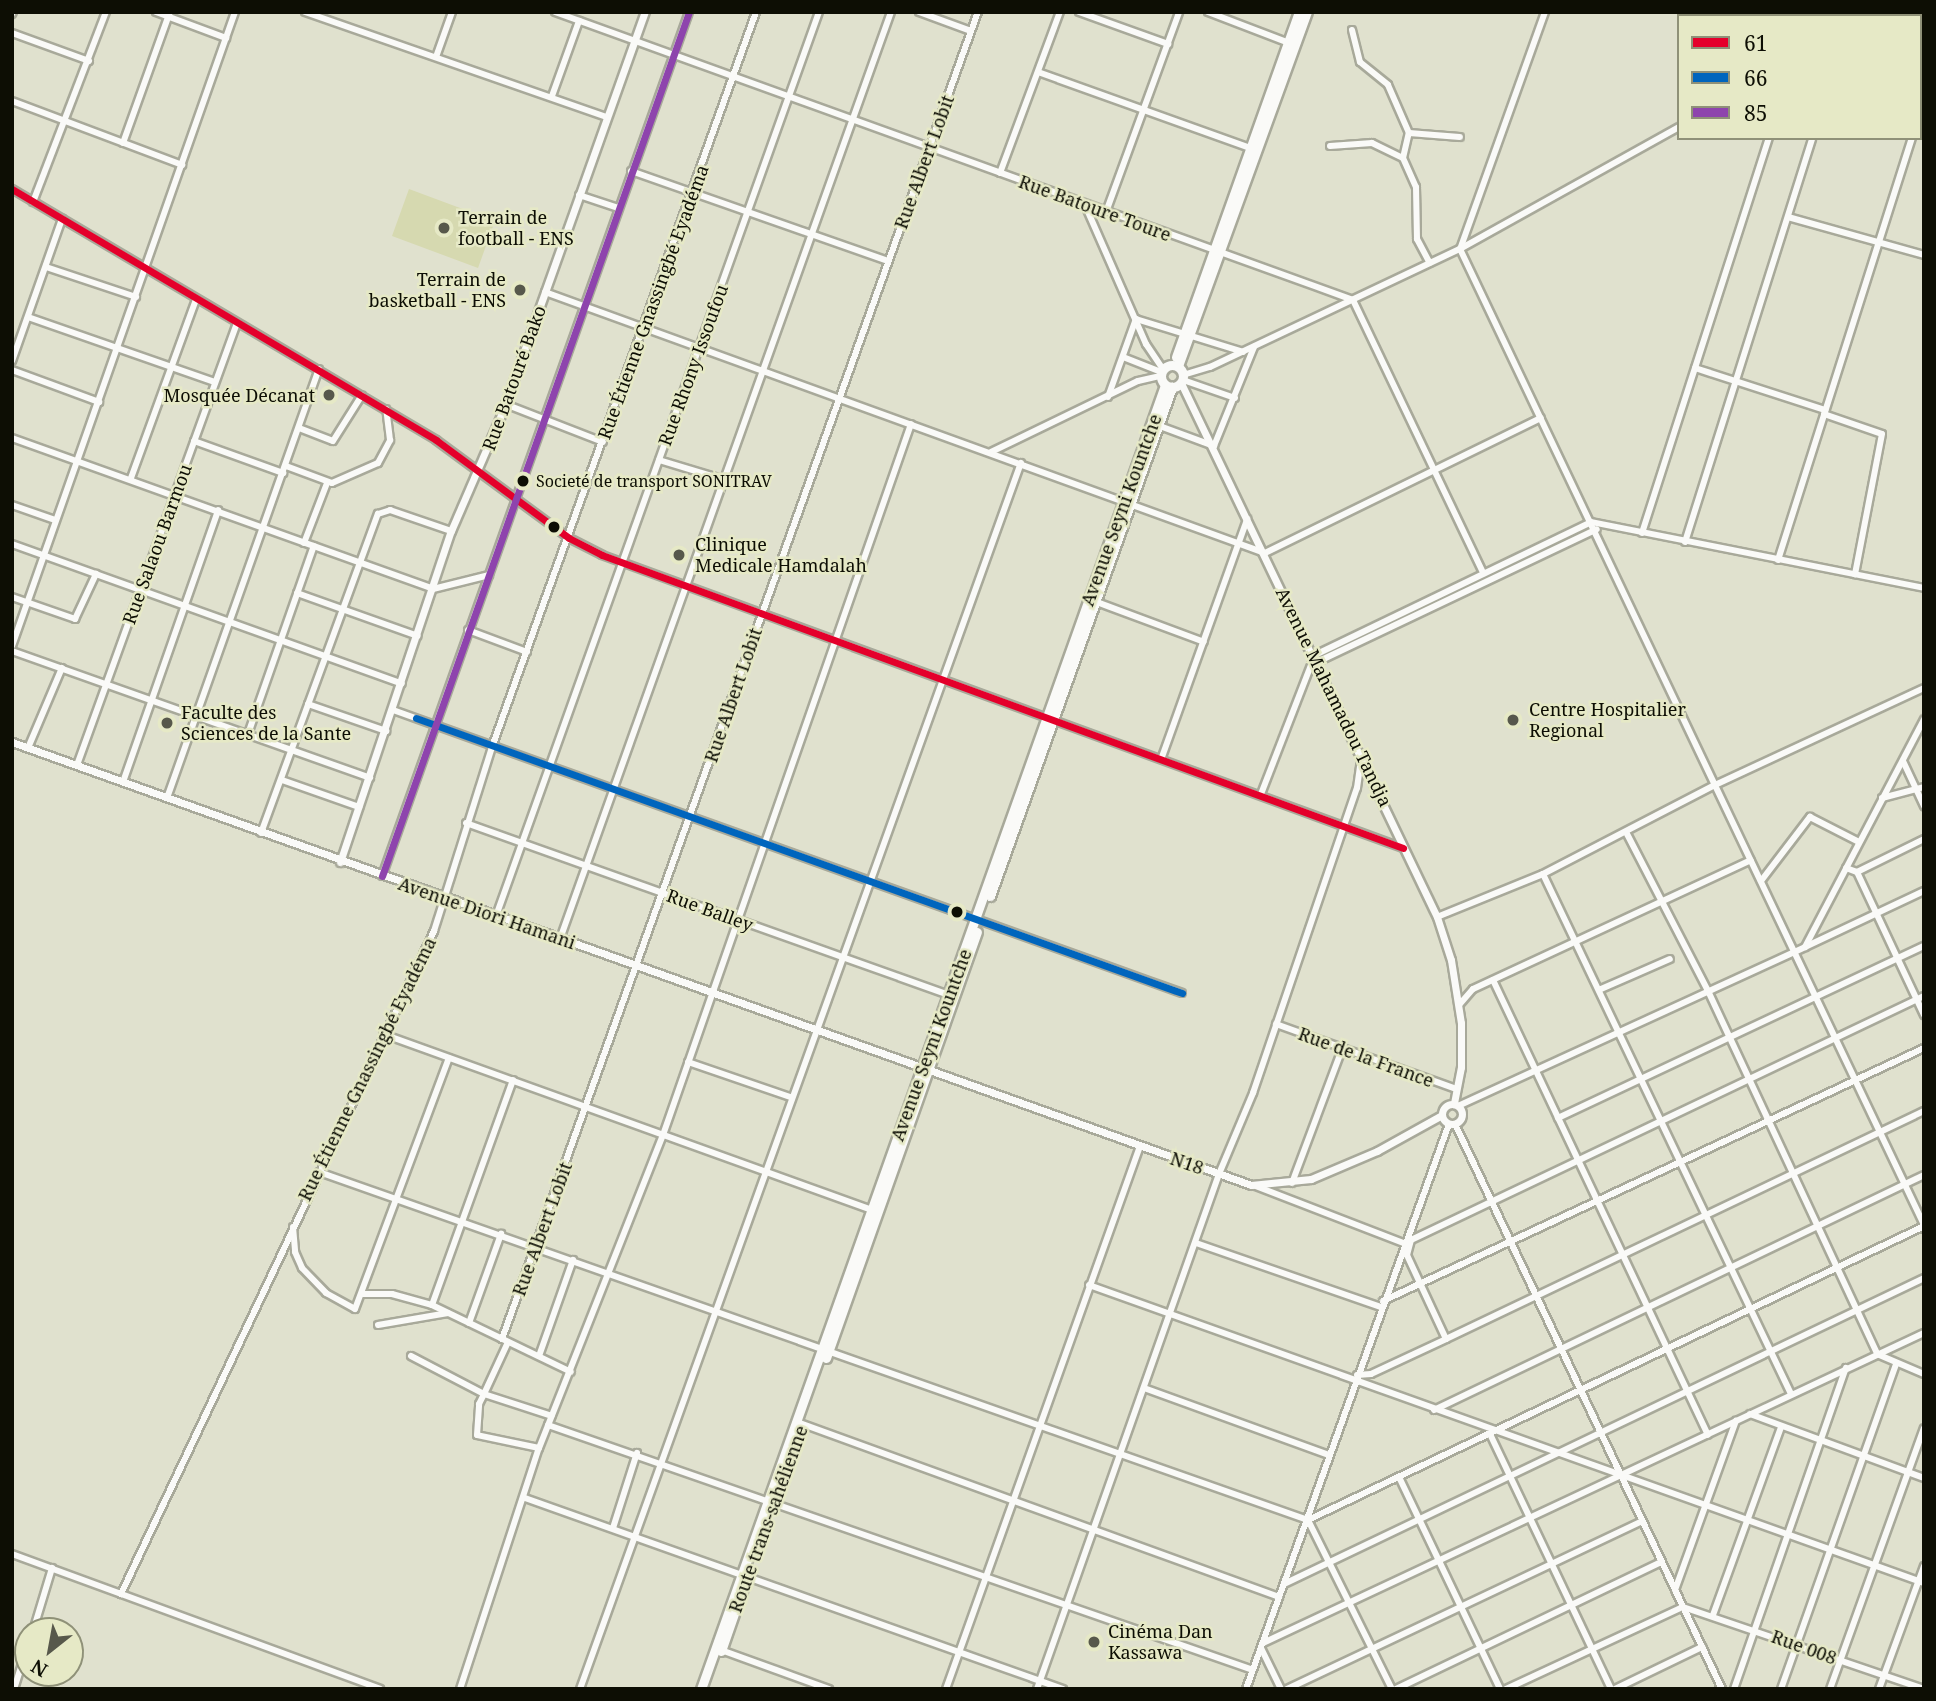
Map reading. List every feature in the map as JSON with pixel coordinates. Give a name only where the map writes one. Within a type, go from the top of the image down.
[{"type":"highway","name":"Avenue Seyni Kountche","points":[[825,1350],[1292,44],[1299,12]]},
{"type":"highway","name":"Avenue Seyni Kountche","points":[[1217,252],[1250,148],[1307,12]]},
{"type":"highway","name":"Route trans-sahélienne","points":[[701,1689],[825,1350]]},
{"type":"highway","name":"Route trans-sahélienne","points":[[707,1689],[744,1574]]},
{"type":"main road","name":"Rue Batouré Bako","points":[[340,862],[452,531],[505,404],[645,12]]},
{"type":"main road","points":[[1888,12],[1895,14]]},
{"type":"main road","name":"Avenue Mahamadou Tandja","points":[[1172,376],[1214,446],[1437,917],[1451,960],[1459,1005],[1456,1105],[1462,1116],[1452,1124]]},
{"type":"main road","name":"Avenue Diori Hamani","points":[[12,742],[925,1071]]},
{"type":"main road","name":"N18","points":[[925,1071],[1251,1185],[1292,1183],[1352,1163],[1442,1115],[1446,1107],[1456,1105]]},
{"type":"main road","points":[[1442,1115],[1452,1124]]},
{"type":"street","points":[[33,202],[106,12]]},
{"type":"street","points":[[156,12],[169,14],[226,38]]},
{"type":"street","points":[[235,12],[12,649],[370,778]]},
{"type":"street","points":[[305,12],[319,14],[607,117]]},
{"type":"street","points":[[436,57],[452,12]]},
{"type":"street","name":"Rue Batoure Toure","points":[[555,12],[1353,300]]},
{"type":"street","points":[[382,876],[689,12]]},
{"type":"street","name":"Rue Étienne Gnassingbé Eyadéma","points":[[121,1594],[293,1221],[319,1172],[446,899],[466,823],[492,747],[756,12]]},
{"type":"street","name":"Rue Rhony Issoufou","points":[[496,916],[819,12]]},
{"type":"street","points":[[560,939],[687,585],[722,479],[854,121],[891,12]]},
{"type":"street","points":[[919,12],[971,31]]},
{"type":"street","name":"Rue Albert Lobit","points":[[540,1448],[477,1435],[484,1394],[978,12]]},
{"type":"street","points":[[1000,173],[1060,12]]},
{"type":"street","points":[[1079,12],[1168,44]]},
{"type":"street","points":[[1106,212],[1179,12]]},
{"type":"street","points":[[1209,12],[1292,44]]},
{"type":"street","points":[[1307,1519],[1669,1350],[1924,1226],[1715,785],[1598,528],[1591,522],[1460,249],[1545,12]]},
{"type":"street","points":[[122,143],[169,14]]},
{"type":"street","points":[[552,96],[579,21]]},
{"type":"street","points":[[1352,30],[1360,62],[1388,85],[1409,133],[1403,158],[1416,187],[1417,239],[1430,264]]},
{"type":"street","points":[[12,33],[89,61]]},
{"type":"street","points":[[1038,72],[1250,148]]},
{"type":"street","points":[[12,102],[182,164]]},
{"type":"street","points":[[991,452],[1108,397],[1243,352],[1430,264],[1677,128]]},
{"type":"street","points":[[1409,133],[1460,137]]},
{"type":"street","points":[[1642,533],[1768,140]]},
{"type":"street","points":[[1685,542],[1811,140]]},
{"type":"street","points":[[1778,560],[1911,140]]},
{"type":"street","points":[[1330,146],[1372,143],[1403,158]]},
{"type":"street","points":[[631,171],[888,261]]},
{"type":"street","points":[[12,189],[386,409],[479,470],[569,538],[624,563],[1051,716],[1403,848]]},
{"type":"street","points":[[579,195],[618,208]]},
{"type":"street","points":[[1085,205],[1136,319],[1172,376]]},
{"type":"street","points":[[1788,217],[1924,255]]},
{"type":"street","points":[[12,361],[62,219]]},
{"type":"street","points":[[46,267],[136,297]]},
{"type":"street","points":[[545,292],[1240,541],[1265,553],[1541,418]]},
{"type":"street","points":[[131,478],[195,299]]},
{"type":"street","points":[[1353,300],[1436,469],[1482,571]]},
{"type":"street","points":[[28,317],[215,382]]},
{"type":"street","points":[[1136,319],[1243,352]]},
{"type":"street","points":[[1108,397],[1136,319]]},
{"type":"street","name":"Rue Salaou Barmou","points":[[77,765],[237,323]]},
{"type":"street","points":[[1156,424],[1214,446],[1254,347]]},
{"type":"street","points":[[1124,357],[1235,398]]},
{"type":"street","points":[[1695,368],[1882,434],[1855,574]]},
{"type":"street","points":[[167,798],[265,528],[318,369]]},
{"type":"street","points":[[12,370],[99,402]]},
{"type":"street","points":[[299,428],[333,441],[362,395]]},
{"type":"street","points":[[505,404],[603,442]]},
{"type":"street","points":[[194,442],[327,483],[377,463],[390,440],[386,409]]},
{"type":"street","points":[[460,1689],[548,1425],[663,1135],[710,993],[765,844],[911,424]]},
{"type":"street","points":[[12,438],[131,478],[432,589],[489,575]]},
{"type":"street","points":[[659,460],[722,479]]},
{"type":"street","points":[[580,1689],[814,1030],[1021,463]]},
{"type":"street","points":[[304,543],[327,483]]},
{"type":"street","points":[[12,505],[55,520]]},
{"type":"street","points":[[123,782],[218,510]]},
{"type":"street","points":[[261,833],[359,564],[383,511],[452,531]]},
{"type":"street","points":[[1162,757],[1248,516]]},
{"type":"street","points":[[1261,794],[1309,664],[1316,658],[1368,626],[1591,522]]},
{"type":"street","points":[[1316,658],[1598,528],[1642,533],[1924,588]]},
{"type":"street","points":[[12,544],[324,659],[401,684]]},
{"type":"street","points":[[248,734],[314,546]]},
{"type":"street","points":[[12,597],[75,619],[96,574]]},
{"type":"street","points":[[297,593],[418,636]]},
{"type":"street","points":[[1092,601],[1204,642]]},
{"type":"street","points":[[1368,626],[1371,634]]},
{"type":"street","points":[[468,630],[527,652]]},
{"type":"street","points":[[28,748],[62,668]]},
{"type":"street","points":[[1437,917],[1543,874],[1715,785],[1924,688]]},
{"type":"street","points":[[308,705],[386,731]]},
{"type":"street","points":[[393,710],[1182,993]]},
{"type":"street","points":[[1805,947],[1882,798],[1920,736],[1924,719]]},
{"type":"street","points":[[1037,1689],[1219,1174],[1276,1024],[1344,826],[1362,754]]},
{"type":"street","points":[[1903,761],[1924,806]]},
{"type":"street","points":[[282,780],[359,807]]},
{"type":"street","points":[[1882,798],[1924,787]]},
{"type":"street","points":[[1761,881],[1810,817],[1859,842]]},
{"type":"street","name":"Rue Balley","points":[[466,823],[951,996]]},
{"type":"street","points":[[1626,832],[1664,901],[1709,993],[1877,1354],[1924,1374]]},
{"type":"street","points":[[1857,872],[1924,839]]},
{"type":"street","points":[[1459,1005],[1473,989],[1751,860]]},
{"type":"street","points":[[1846,868],[1857,872],[1924,1015]]},
{"type":"street","points":[[1543,874],[1579,941],[1791,1394]]},
{"type":"street","points":[[1456,1105],[1537,1073],[1924,891]]},
{"type":"street","points":[[1558,1118],[1924,946]]},
{"type":"street","points":[[1601,989],[1670,959]]},
{"type":"street","points":[[1493,980],[1707,1435]]},
{"type":"street","points":[[1251,1185],[1406,1244],[1924,996]]},
{"type":"street","name":"Rue de la France","points":[[1276,1024],[1457,1089]]},
{"type":"street","points":[[383,1034],[876,1211]]},
{"type":"street","points":[[1196,1243],[1382,1304],[1924,1048]]},
{"type":"street","points":[[1292,1183],[1342,1049]]},
{"type":"street","points":[[293,1221],[295,1252],[314,1282],[355,1309],[363,1294],[449,1058]]},
{"type":"street","points":[[688,1062],[790,1097]]},
{"type":"street","points":[[432,1305],[513,1080]]},
{"type":"street","points":[[1356,1379],[1446,1339],[1623,1252],[1924,1111]]},
{"type":"street","points":[[1452,1124],[1494,1201],[1559,1348],[1722,1689]]},
{"type":"street","points":[[1246,1689],[1382,1304],[1452,1124]]},
{"type":"street","points":[[946,1689],[1140,1146]]},
{"type":"street","points":[[319,1172],[1307,1519],[1331,1561],[1394,1689],[1661,1562]]},
{"type":"street","points":[[1434,1410],[1924,1175]]},
{"type":"street","points":[[469,1323],[501,1234]]},
{"type":"street","points":[[1406,1244],[1407,1255],[1446,1339]]},
{"type":"street","points":[[539,1356],[573,1260]]},
{"type":"street","points":[[1284,1584],[1924,1278]]},
{"type":"street","points":[[1089,1285],[1356,1379],[1493,1432],[1921,1582]]},
{"type":"street","points":[[363,1294],[392,1294],[432,1305],[571,1372]]},
{"type":"street","points":[[378,1325],[448,1313]]},
{"type":"street","points":[[1262,1646],[1924,1333]]},
{"type":"street","points":[[411,1356],[484,1394],[552,1416]]},
{"type":"street","points":[[1781,1689],[1896,1364]]},
{"type":"street","points":[[1734,1689],[1846,1368]]},
{"type":"street","points":[[1144,1388],[1329,1455]]},
{"type":"street","points":[[1750,1414],[1924,1478]]},
{"type":"street","points":[[1675,1590],[1736,1421]]},
{"type":"street","points":[[799,1423],[1279,1597]]},
{"type":"street","points":[[548,1425],[660,1460],[1253,1670]]},
{"type":"street","points":[[1713,1615],[1780,1427]]},
{"type":"street","points":[[1830,1689],[1905,1471],[1924,1428]]},
{"type":"street","points":[[1493,1432],[1613,1689],[1702,1647]]},
{"type":"street","points":[[613,1528],[637,1453]]},
{"type":"street","points":[[1399,1477],[1500,1689]]},
{"type":"street","points":[[525,1498],[1063,1689]]},
{"type":"street","points":[[1287,1689],[1641,1522]]},
{"type":"street","points":[[12,1553],[380,1689]]},
{"type":"street","points":[[1880,1689],[1921,1582],[1924,1566]]},
{"type":"street","points":[[37,1617],[52,1568]]},
{"type":"street","points":[[1506,1689],[1592,1646],[1683,1607]]},
{"type":"street","name":"Rue 008","points":[[1683,1607],[1924,1689]]},
{"type":"street","points":[[1262,1646],[1281,1689]]},
{"type":"street","points":[[721,1650],[829,1689]]},
{"type":"green space","name":"Terrain de football - ENS","points":[[409,189],[495,221],[478,268],[392,236]]},
{"type":"transit line","name":"85","points":[[382,876],[689,12]]},
{"type":"transit line","name":"61","points":[[12,189],[436,440],[569,538],[602,555],[1403,848]]},
{"type":"transit line","name":"66","points":[[416,718],[1182,993]]},
{"type":"place","name":"Terrain de football - ENS","points":[[444,228]]},
{"type":"place","name":"Terrain de basketball - ENS","points":[[520,290]]},
{"type":"place","name":"Mosquée Décanat","points":[[329,395]]},
{"type":"place","name":"Societé de transport SONITRAV","points":[[523,481]]},
{"type":"place","name":"Clinique Medicale Hamdalah","points":[[679,555]]},
{"type":"place","name":"Centre Hospitalier Regional","points":[[1513,720]]},
{"type":"place","name":"Faculte des Sciences de la Sante","points":[[167,723]]},
{"type":"place","name":"Cinéma Dan Kassawa","points":[[1094,1642]]}]
